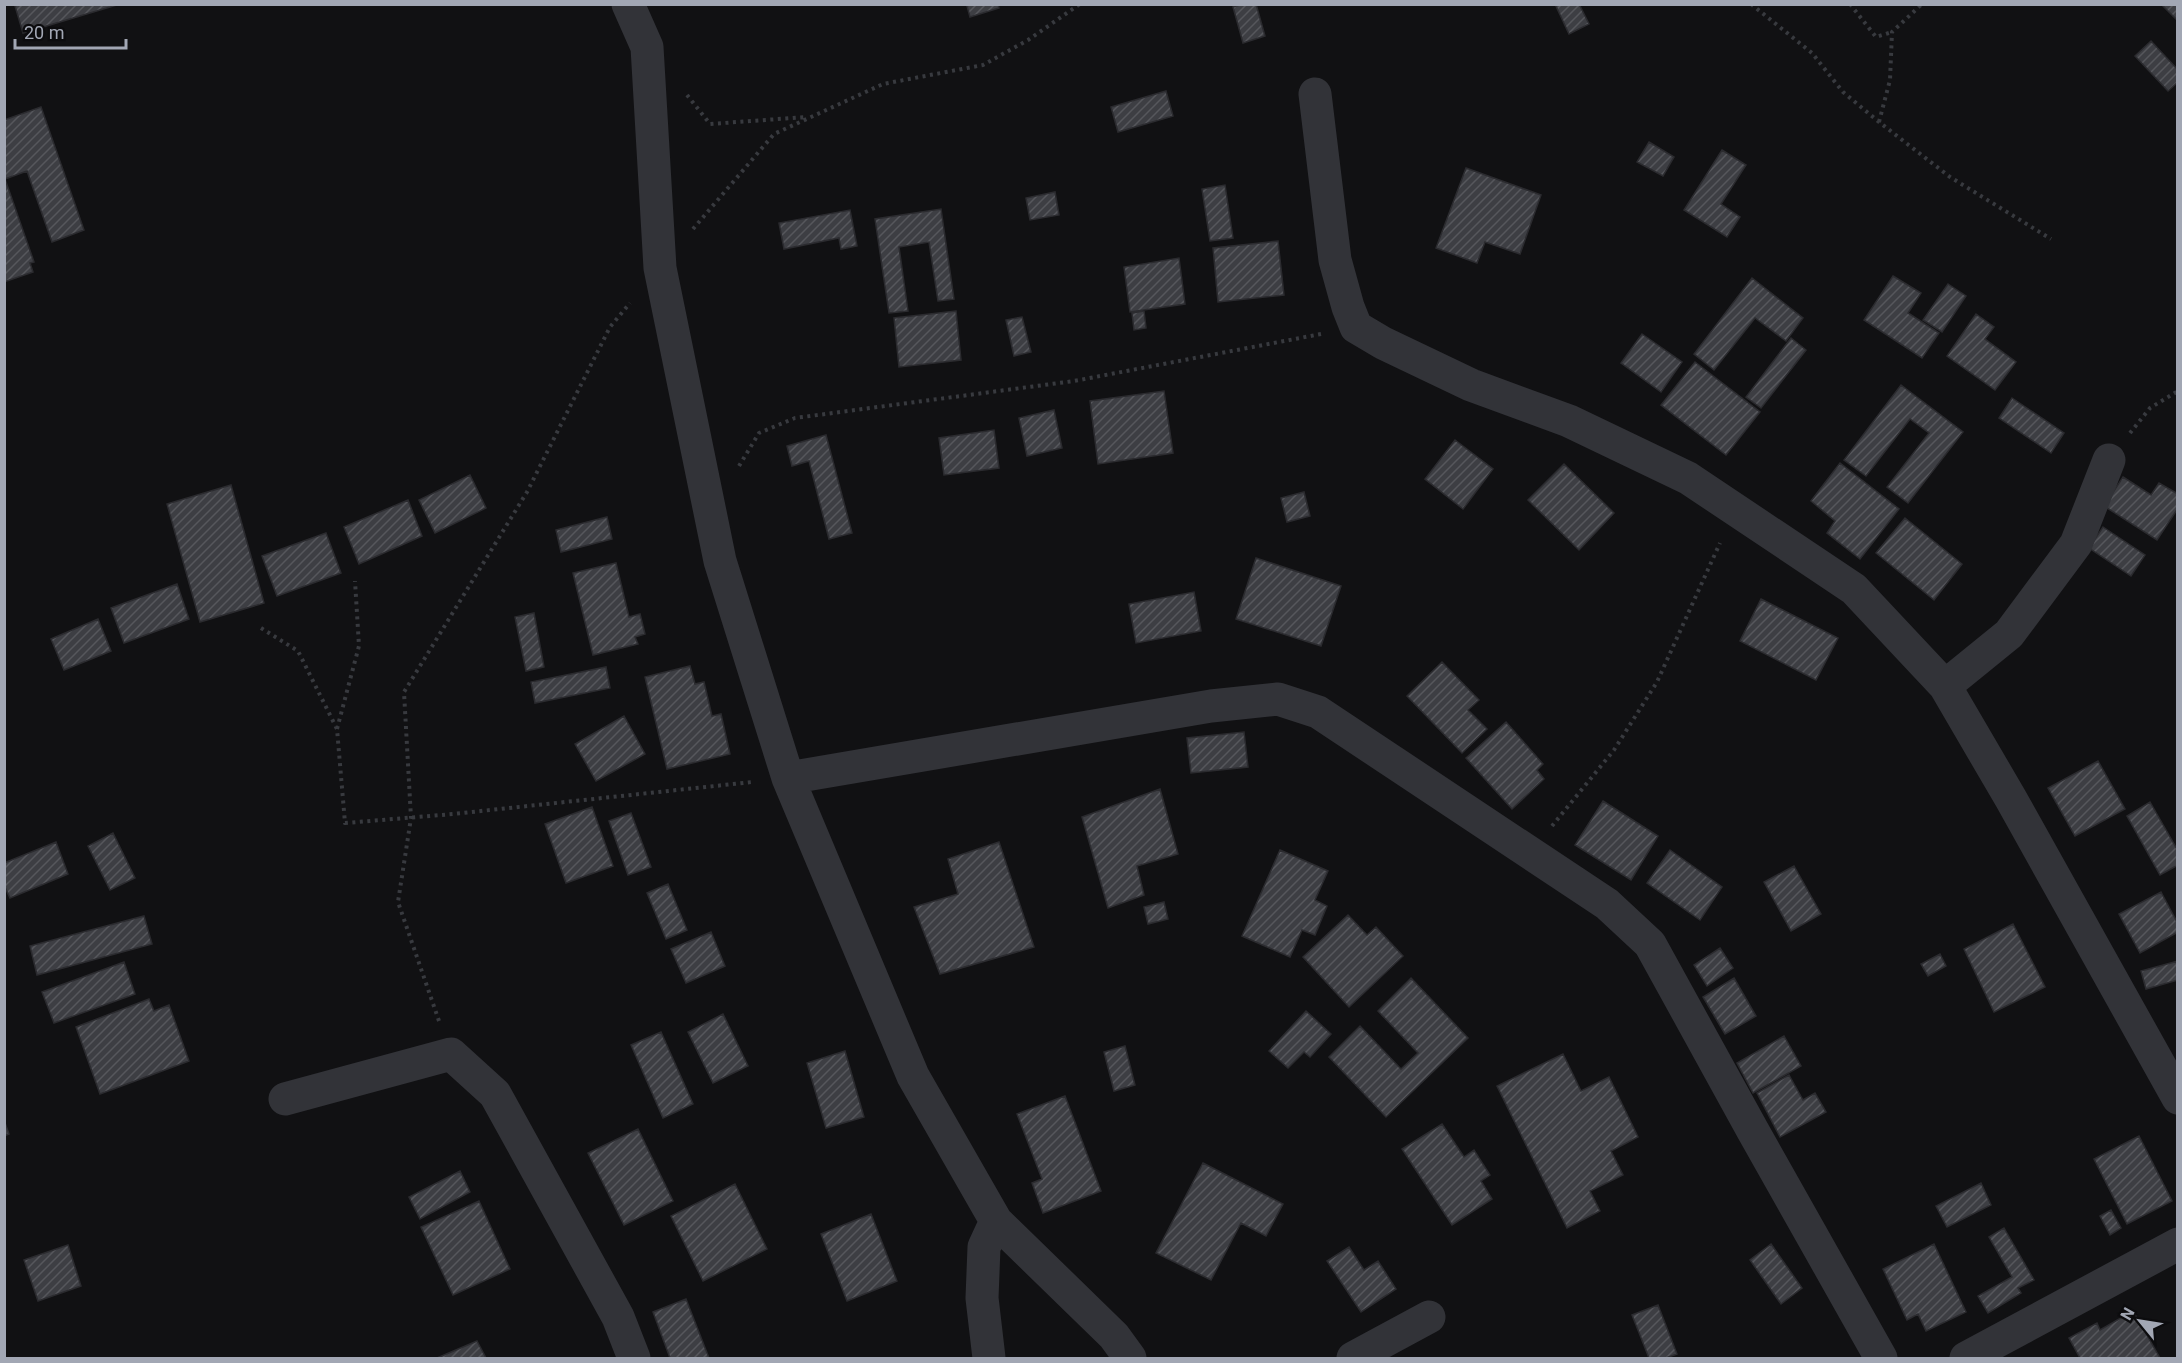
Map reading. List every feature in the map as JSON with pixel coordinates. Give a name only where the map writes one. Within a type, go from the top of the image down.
[{"type":"street","points":[[628,4],[647,47],[660,268],[720,561],[788,778],[913,1076],[996,1221],[1114,1336],[1130,1359]]},
{"type":"street","points":[[1315,94],[1335,260],[1347,307],[1356,327],[1383,343],[1471,385],[1569,421],[1688,478],[1854,589],[1945,686],[2011,799],[2178,1098]]},
{"type":"street","points":[[1945,686],[2009,633],[2076,544],[2109,460]]},
{"type":"street","points":[[788,778],[1211,706],[1278,699],[1318,712],[1607,904],[1650,944],[1758,1142],[1881,1359]]},
{"type":"street","points":[[285,1100],[451,1054],[495,1094],[618,1317],[634,1359]]},
{"type":"street","points":[[989,1359],[982,1298],[984,1247],[996,1221]]},
{"type":"street","points":[[1966,1359],[2178,1244]]},
{"type":"street","points":[[1353,1359],[1429,1317]]},
{"type":"path","points":[[1028,40],[1080,4]]},
{"type":"path","points":[[1751,4],[1812,53],[1843,92],[1879,122],[1950,177],[2051,240]]},
{"type":"path","points":[[1850,4],[1876,37],[1892,32],[1922,4]]},
{"type":"path","points":[[1879,122],[1890,80],[1892,32]]},
{"type":"path","points":[[682,90],[710,124],[810,116]]},
{"type":"path","points":[[737,472],[759,433],[795,418],[1074,381],[1356,327]]},
{"type":"path","points":[[2109,460],[2150,408],[2178,391]]},
{"type":"path","points":[[1531,853],[1614,750],[1656,682],[1736,509]]},
{"type":"path","points":[[356,581],[359,646],[337,729],[345,823],[788,778]]},
{"type":"path","points":[[261,628],[298,651],[337,729]]},
{"type":"path","points":[[411,818],[398,902],[451,1054]]},
{"type":"building","points":[[20,4],[120,4],[23,33],[15,6]]},
{"type":"building","points":[[998,4],[999,8],[970,17],[967,6]]},
{"type":"building","points":[[1256,4],[1265,36],[1243,43],[1233,7]]},
{"type":"building","points":[[1555,4],[1579,4],[1589,24],[1569,34]]},
{"type":"building","points":[[2161,4],[2178,4],[2178,18],[2176,19]]},
{"type":"building","points":[[2151,41],[2178,70],[2178,82],[2168,91],[2135,56]]},
{"type":"building","points":[[1166,91],[1173,116],[1118,132],[1111,107]]},
{"type":"building","points":[[41,107],[84,230],[52,242],[27,171],[5,179],[34,262],[30,263],[33,272],[4,282],[4,120]]},
{"type":"building","points":[[1649,142],[1674,157],[1663,176],[1637,162]]},
{"type":"building","points":[[1722,150],[1746,165],[1721,204],[1740,217],[1727,237],[1684,210]]},
{"type":"building","points":[[1466,168],[1541,195],[1520,254],[1485,242],[1477,263],[1436,248]]},
{"type":"building","points":[[1225,185],[1233,238],[1210,241],[1202,189]]},
{"type":"building","points":[[1055,192],[1059,215],[1030,220],[1026,198]]},
{"type":"building","points":[[941,209],[954,299],[938,301],[929,242],[899,247],[908,311],[889,313],[875,219]]},
{"type":"building","points":[[850,210],[857,246],[841,249],[839,238],[784,249],[779,223]]},
{"type":"building","points":[[1278,241],[1284,295],[1218,302],[1213,248]]},
{"type":"building","points":[[1179,258],[1185,304],[1130,312],[1124,267]]},
{"type":"building","points":[[1893,276],[1921,293],[1908,313],[1939,333],[1922,358],[1864,320]]},
{"type":"building","points":[[1752,278],[1803,318],[1786,341],[1755,318],[1714,370],[1694,354]]},
{"type":"building","points":[[1948,284],[1966,296],[1942,332],[1923,320]]},
{"type":"building","points":[[956,311],[961,360],[899,367],[894,318]]},
{"type":"building","points":[[1144,311],[1146,328],[1134,330],[1132,313]]},
{"type":"building","points":[[1976,314],[1994,327],[1985,339],[2016,362],[1995,390],[1947,356]]},
{"type":"building","points":[[1022,317],[1031,352],[1014,356],[1006,320]]},
{"type":"building","points":[[1642,334],[1682,362],[1661,392],[1621,363]]},
{"type":"building","points":[[1791,338],[1806,350],[1761,408],[1746,397]]},
{"type":"building","points":[[1695,362],[1760,412],[1726,455],[1661,405]]},
{"type":"building","points":[[1901,385],[1963,432],[1908,503],[1887,487],[1929,433],[1910,419],[1866,476],[1844,460]]},
{"type":"building","points":[[1164,391],[1173,453],[1098,464],[1090,401]]},
{"type":"building","points":[[2012,398],[2064,433],[2051,453],[1999,418]]},
{"type":"building","points":[[1054,410],[1062,448],[1027,456],[1019,418]]},
{"type":"building","points":[[994,430],[999,468],[944,475],[939,438]]},
{"type":"building","points":[[826,435],[852,533],[829,539],[809,461],[792,466],[787,446]]},
{"type":"building","points":[[1455,440],[1493,469],[1463,509],[1425,479]]},
{"type":"building","points":[[1840,463],[1899,509],[1860,559],[1827,533],[1835,521],[1811,501]]},
{"type":"building","points":[[1564,464],[1614,513],[1579,550],[1528,500]]},
{"type":"building","points":[[470,475],[486,508],[435,533],[419,500]]},
{"type":"building","points":[[2123,477],[2151,495],[2159,483],[2178,494],[2178,508],[2157,540],[2104,506]]},
{"type":"building","points":[[231,485],[264,603],[200,622],[167,504]]},
{"type":"building","points":[[1304,492],[1310,516],[1287,522],[1281,498]]},
{"type":"building","points":[[408,500],[422,536],[359,564],[344,527]]},
{"type":"building","points":[[607,517],[612,539],[561,552],[556,530]]},
{"type":"building","points":[[1905,518],[1962,564],[1934,600],[1876,553]]},
{"type":"building","points":[[2103,527],[2145,555],[2131,576],[2089,548]]},
{"type":"building","points":[[326,533],[341,573],[277,596],[262,556]]},
{"type":"building","points":[[1256,558],[1341,586],[1321,646],[1236,619]]},
{"type":"building","points":[[616,563],[629,617],[640,614],[645,634],[635,637],[638,644],[593,655],[573,573]]},
{"type":"building","points":[[177,584],[189,619],[124,643],[111,608]]},
{"type":"building","points":[[1194,592],[1201,631],[1136,643],[1129,604]]},
{"type":"building","points":[[1761,599],[1838,638],[1816,680],[1740,641]]},
{"type":"building","points":[[534,613],[544,667],[526,671],[515,617]]},
{"type":"building","points":[[98,619],[111,651],[64,670],[51,639]]},
{"type":"building","points":[[1442,662],[1479,700],[1468,710],[1487,729],[1462,753],[1407,696]]},
{"type":"building","points":[[690,666],[695,684],[704,682],[712,716],[721,714],[730,754],[667,769],[645,677]]},
{"type":"building","points":[[606,667],[610,688],[535,703],[531,682]]},
{"type":"building","points":[[624,716],[645,754],[596,781],[575,744]]},
{"type":"building","points":[[1506,722],[1543,764],[1537,770],[1544,779],[1512,809],[1466,758]]},
{"type":"building","points":[[1244,732],[1248,767],[1191,773],[1187,738]]},
{"type":"building","points":[[2098,761],[2125,809],[2075,836],[2048,788]]},
{"type":"building","points":[[1160,789],[1178,854],[1137,866],[1144,895],[1108,908],[1082,817]]},
{"type":"building","points":[[1603,801],[1658,836],[1631,880],[1575,845]]},
{"type":"building","points":[[2150,802],[2178,851],[2178,865],[2160,875],[2127,816]]},
{"type":"building","points":[[592,807],[613,866],[566,883],[545,824]]},
{"type":"building","points":[[631,813],[651,867],[628,875],[609,821]]},
{"type":"building","points":[[113,833],[135,878],[110,890],[88,846]]},
{"type":"building","points":[[56,842],[68,874],[10,898],[4,885],[4,863]]},
{"type":"building","points":[[999,842],[1034,947],[940,974],[914,907],[958,894],[948,859]]},
{"type":"building","points":[[1280,850],[1328,871],[1315,900],[1327,906],[1315,935],[1302,930],[1290,957],[1242,936]]},
{"type":"building","points":[[1670,850],[1722,887],[1700,920],[1647,883]]},
{"type":"building","points":[[1794,866],[1821,914],[1791,931],[1764,882]]},
{"type":"building","points":[[668,884],[687,930],[666,939],[647,893]]},
{"type":"building","points":[[2161,892],[2178,924],[2178,932],[2140,953],[2119,914]]},
{"type":"building","points":[[1164,902],[1168,919],[1148,924],[1144,907]]},
{"type":"building","points":[[1348,915],[1367,935],[1376,927],[1403,956],[1349,1007],[1303,957]]},
{"type":"building","points":[[144,916],[152,944],[37,975],[30,946]]},
{"type":"building","points":[[2013,924],[2045,987],[1994,1012],[1964,949]]},
{"type":"building","points":[[711,932],[725,966],[686,983],[671,949]]},
{"type":"building","points":[[1720,948],[1733,968],[1707,986],[1694,965]]},
{"type":"building","points":[[1940,954],[1946,966],[1928,976],[1921,964]]},
{"type":"building","points":[[2178,961],[2178,980],[2146,989],[2141,971]]},
{"type":"building","points":[[124,962],[135,994],[54,1023],[42,992]]},
{"type":"building","points":[[1411,978],[1468,1038],[1386,1117],[1329,1057],[1360,1026],[1401,1069],[1418,1053],[1378,1011]]},
{"type":"building","points":[[1734,978],[1756,1016],[1725,1034],[1703,997]]},
{"type":"building","points":[[149,999],[154,1011],[169,1005],[189,1061],[100,1094],[76,1027]]},
{"type":"building","points":[[1306,1011],[1331,1034],[1310,1057],[1304,1052],[1288,1068],[1269,1051]]},
{"type":"building","points":[[723,1014],[748,1066],[713,1083],[688,1032]]},
{"type":"building","points":[[661,1032],[693,1104],[663,1118],[631,1045]]},
{"type":"building","points":[[1784,1036],[1801,1066],[1753,1093],[1737,1063]]},
{"type":"building","points":[[1125,1046],[1135,1085],[1114,1091],[1104,1052]]},
{"type":"building","points":[[845,1051],[864,1117],[826,1128],[807,1063]]},
{"type":"building","points":[[1563,1054],[1581,1091],[1609,1077],[1638,1137],[1611,1151],[1623,1175],[1590,1191],[1600,1211],[1567,1228],[1497,1086]]},
{"type":"building","points":[[1789,1075],[1803,1100],[1815,1093],[1826,1112],[1780,1137],[1757,1093]]},
{"type":"building","points":[[1065,1096],[1101,1191],[1043,1213],[1032,1183],[1042,1179],[1017,1114]]},
{"type":"building","points":[[4,1120],[9,1134],[4,1136]]},
{"type":"building","points":[[1442,1124],[1464,1157],[1474,1150],[1490,1175],[1481,1181],[1492,1199],[1452,1225],[1402,1149]]},
{"type":"building","points":[[638,1129],[673,1201],[624,1225],[588,1153]]},
{"type":"building","points":[[2139,1136],[2172,1201],[2127,1224],[2094,1159]]},
{"type":"building","points":[[1203,1163],[1283,1204],[1266,1236],[1241,1223],[1211,1280],[1156,1253]]},
{"type":"building","points":[[460,1171],[470,1192],[420,1219],[409,1197]]},
{"type":"building","points":[[1981,1183],[1991,1205],[1947,1227],[1936,1206]]},
{"type":"building","points":[[735,1184],[767,1249],[703,1281],[671,1216]]},
{"type":"building","points":[[479,1201],[510,1269],[453,1295],[421,1227]]},
{"type":"building","points":[[2111,1210],[2121,1228],[2110,1235],[2100,1216]]},
{"type":"building","points":[[871,1214],[897,1281],[847,1301],[821,1234]]},
{"type":"building","points":[[2004,1228],[2034,1280],[2018,1288],[2021,1293],[1988,1313],[1978,1296],[2012,1277],[1989,1237]]},
{"type":"building","points":[[1771,1244],[1802,1288],[1781,1304],[1750,1260]]},
{"type":"building","points":[[1934,1244],[1966,1312],[1926,1331],[1918,1314],[1907,1320],[1883,1269]]},
{"type":"building","points":[[68,1245],[81,1286],[38,1301],[24,1260]]},
{"type":"building","points":[[1349,1247],[1364,1270],[1378,1261],[1396,1289],[1361,1312],[1327,1261]]},
{"type":"building","points":[[686,1299],[709,1358],[670,1358],[653,1312]]},
{"type":"building","points":[[1658,1305],[1677,1354],[1666,1358],[1649,1358],[1632,1315]]},
{"type":"building","points":[[2133,1311],[2160,1358],[2080,1358],[2069,1338],[2097,1323],[2100,1330]]},
{"type":"building","points":[[477,1341],[486,1358],[437,1358]]}]
